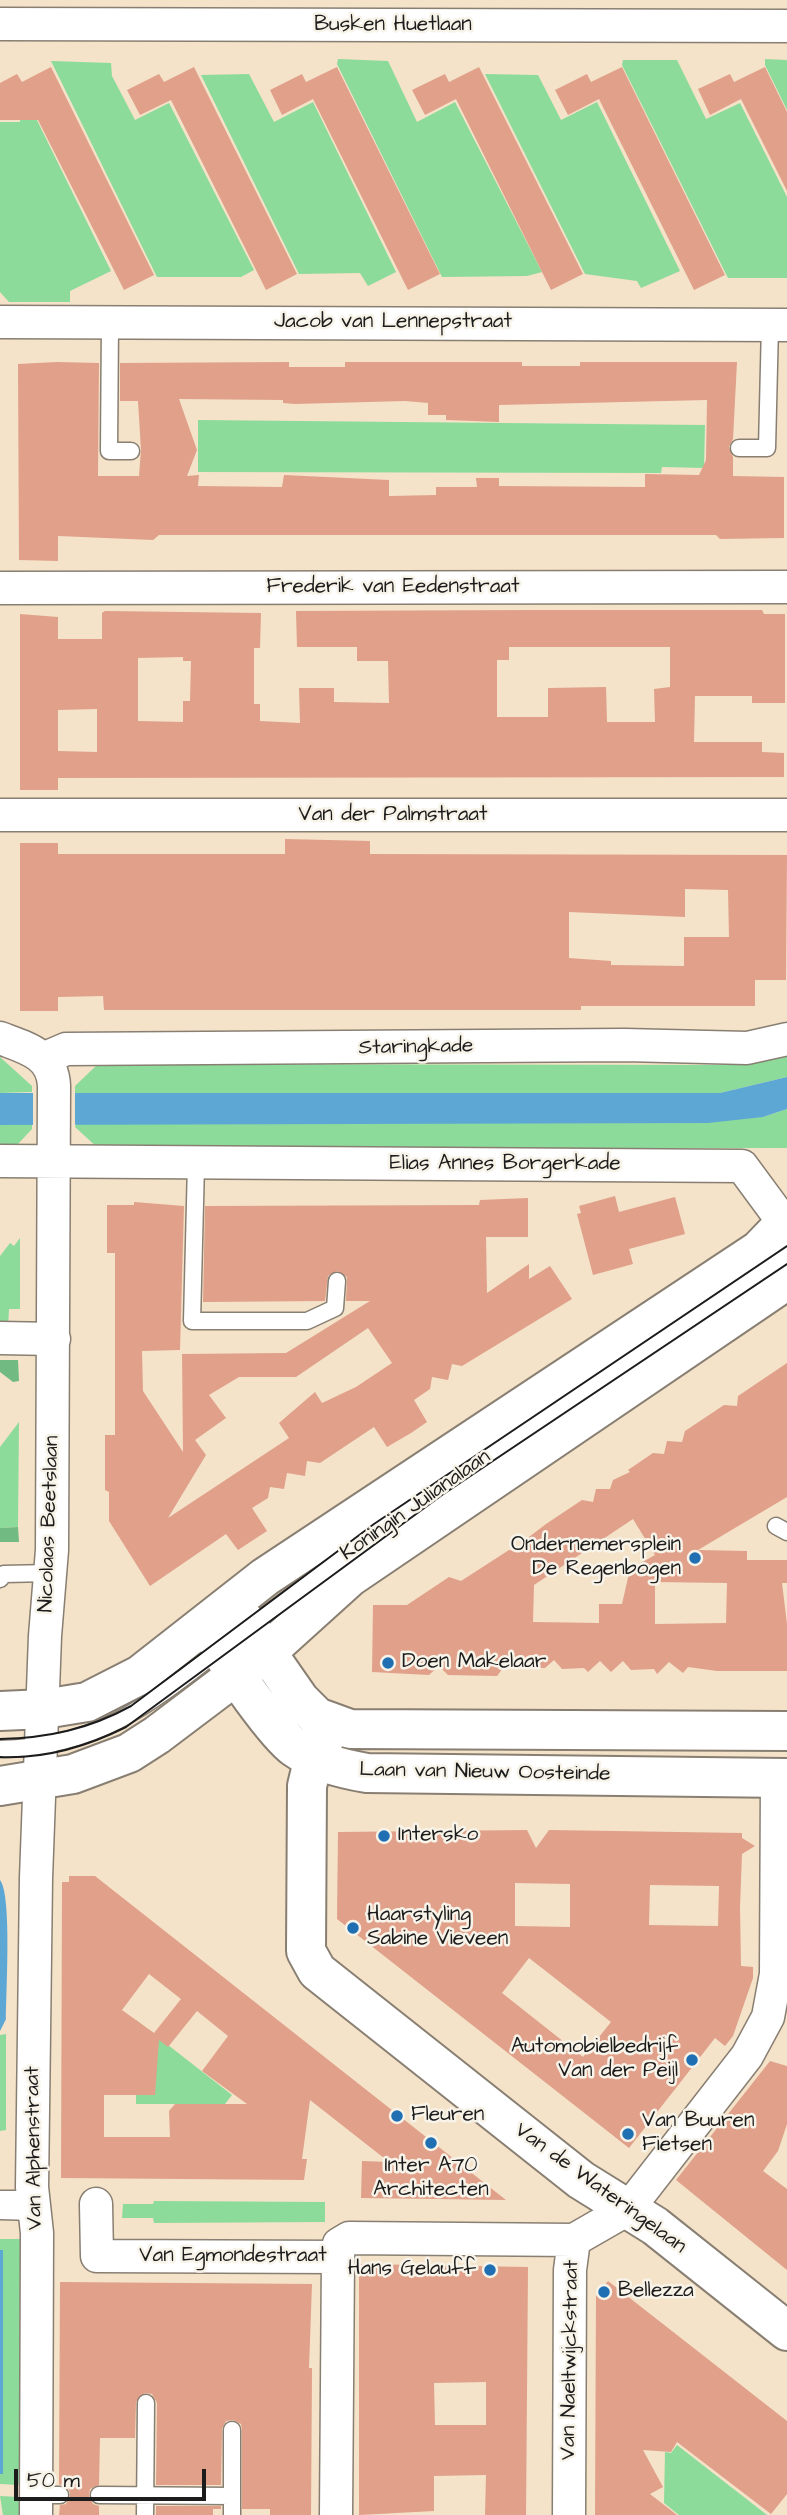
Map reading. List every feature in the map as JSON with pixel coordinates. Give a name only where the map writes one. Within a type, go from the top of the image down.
[{"type":"main road","name":"Koningin Julianalaan","points":[[782,1248],[265,1577],[239,1643],[157,1735],[129,1753],[73,1774],[42,1745],[87,1702],[140,1675],[239,1643],[350,1577],[782,1248]]},
{"type":"main road","name":"Laan van Nieuw Oosteinde","points":[[239,1643],[317,1717],[350,1729],[787,1731]]},
{"type":"main road","name":"Laan van Nieuw Oosteinde","points":[[239,1643],[284,1739],[314,1757],[367,1773],[782,1778]]},
{"type":"main road","points":[[0,1711],[42,1745],[0,1786]]},
{"type":"main road","name":"Van de Wateringelaan","points":[[333,1724],[314,1757],[307,1786],[306,1951],[317,1971],[581,2180],[654,2227],[787,2331]]},
{"type":"street","name":"Busken Huetlaan","points":[[0,24],[787,26]]},
{"type":"street","name":"Jacob van Lennepstraat","points":[[0,322],[778,325]]},
{"type":"street","name":"Frederik van Eedenstraat","points":[[0,588],[787,587]]},
{"type":"street","name":"Van der Palmstraat","points":[[0,815],[787,815]]},
{"type":"street","points":[[0,1038],[49,1072]]},
{"type":"street","name":"Staringkade","points":[[49,1072],[66,1049],[625,1045],[747,1048],[787,1038]]},
{"type":"street","name":"Nicolaas Beetslaan","points":[[42,1745],[50,1573],[54,1339],[54,1129],[49,1072]]},
{"type":"street","points":[[0,1161],[54,1164]]},
{"type":"street","name":"Elias Annes Borgerkade","points":[[54,1164],[742,1166],[782,1248]]},
{"type":"street","points":[[0,1338],[54,1339]]},
{"type":"street","name":"Van Alphenstraat","points":[[42,1745],[36,1878],[36,2215],[44,2501]]},
{"type":"street","name":"Van Naeltwijckstraat","points":[[569,2515],[570,2270],[574,2241],[628,2209],[777,2021],[782,1778]]},
{"type":"street","name":"Van Egmondestraat","points":[[96,2204],[97,2256],[338,2258],[338,2244],[349,2238],[574,2241]]},
{"type":"street","points":[[336,2515],[338,2258]]},
{"type":"lane","points":[[110,322],[109,451],[131,451]]},
{"type":"lane","points":[[739,448],[767,448],[778,325]]},
{"type":"lane","points":[[196,1164],[192,1321],[307,1321],[335,1308],[337,1281]]},
{"type":"lane","name":"Koningin Julianalaan","points":[[239,1643],[428,1495],[782,1248]]},
{"type":"lane","points":[[1,1576],[50,1573]]},
{"type":"lane","points":[[0,1749],[42,1745]]},
{"type":"lane","points":[[0,2199],[36,2215]]},
{"type":"lane","points":[[0,2211],[36,2215]]},
{"type":"lane","points":[[145,2515],[146,2403]]},
{"type":"lane","points":[[232,2430],[232,2515]]},
{"type":"lane","points":[[100,2495],[232,2496]]},
{"type":"green space","points":[[338,59],[388,61],[417,122],[455,102],[542,272],[527,276],[442,277],[337,64]]},
{"type":"green space","points":[[765,59],[787,60],[787,110],[765,65]]},
{"type":"green space","points":[[623,60],[677,60],[706,119],[740,103],[787,197],[787,278],[728,278],[622,65]]},
{"type":"green space","points":[[51,61],[111,63],[112,76],[135,120],[169,103],[254,270],[241,277],[157,277]]},
{"type":"green space","points":[[249,74],[274,122],[313,102],[396,272],[368,286],[360,273],[299,274],[201,75]]},
{"type":"green space","points":[[485,74],[538,75],[561,120],[597,102],[680,271],[641,288],[637,281],[585,274]]},
{"type":"green space","points":[[28,102],[111,271],[70,291],[70,302],[9,302],[0,292],[0,122],[20,122],[20,105]]},
{"type":"green space","points":[[198,420],[705,425],[704,468],[662,467],[661,473],[198,472]]},
{"type":"green space","points":[[787,1055],[787,1077],[720,1093],[75,1093],[75,1086],[98,1064],[738,1065]]},
{"type":"green space","points":[[0,1057],[32,1086],[32,1092],[0,1093]]},
{"type":"green space","points":[[787,1109],[787,1148],[99,1149],[75,1127],[76,1124],[763,1117]]},
{"type":"green space","points":[[32,1124],[32,1129],[18,1144],[17,1153],[0,1152],[0,1125]]},
{"type":"green space","points":[[20,1238],[20,1309],[9,1309],[8,1329],[0,1330],[0,1256],[10,1243],[14,1246]]},
{"type":"green space","points":[[0,1360],[18,1360],[19,1381],[13,1382],[0,1372]]},
{"type":"green space","points":[[19,1422],[18,1527],[0,1528],[0,1447]]},
{"type":"green space","points":[[18,1527],[19,1542],[0,1542],[0,1528]]},
{"type":"green space","points":[[136,2020],[232,2095],[225,2104],[136,2104]]},
{"type":"green space","points":[[6,2034],[6,2130],[0,2131],[0,2035]]},
{"type":"green space","points":[[154,2201],[325,2202],[325,2222],[154,2223],[153,2218],[122,2218],[123,2204],[153,2204]]},
{"type":"green space","points":[[0,2239],[24,2239],[24,2267],[20,2267],[19,2485],[0,2484],[0,2474],[3,2474],[3,2250],[0,2250]]},
{"type":"green space","points":[[677,2445],[767,2515],[679,2515],[664,2503],[665,2452],[671,2453]]},
{"type":"green space","points":[[0,2496],[19,2497],[22,2515],[3,2515]]},
{"type":"water","points":[[787,1077],[787,1109],[763,1117],[708,1123],[0,1125],[0,1093],[720,1093]]},
{"type":"water","points":[[0,1880],[6,1905],[8,1946],[6,2019],[0,2031]]},
{"type":"water","points":[[0,2250],[3,2250],[3,2474],[0,2474]]},
{"type":"pier","points":[[33,1089],[75,1089],[75,1127],[33,1127]]},
{"type":"building","points":[[51,67],[154,275],[124,290],[38,120],[0,120],[0,83],[17,74],[22,82]]},
{"type":"building","points":[[194,67],[297,274],[266,290],[171,100],[140,115],[127,90],[159,74],[164,82]]},
{"type":"building","points":[[337,67],[440,274],[408,290],[313,99],[282,115],[270,90],[302,74],[306,82]]},
{"type":"building","points":[[479,67],[583,274],[551,290],[456,99],[425,115],[412,90],[445,74],[449,82]]},
{"type":"building","points":[[622,67],[725,275],[694,290],[599,99],[568,115],[555,90],[587,74],[591,82]]},
{"type":"building","points":[[765,67],[787,112],[787,191],[741,99],[710,115],[698,89],[730,74],[734,82]]},
{"type":"building","points":[[289,362],[289,367],[345,367],[345,362],[522,362],[522,366],[580,366],[580,362],[737,362],[733,439],[729,447],[733,457],[733,476],[784,477],[784,538],[720,539],[716,535],[159,535],[153,540],[58,536],[58,561],[19,560],[18,364],[99,363],[98,476],[139,476],[141,450],[138,401],[120,401],[120,363]],"holes":[[[179,399],[283,400],[283,403],[295,404],[405,401],[428,403],[428,415],[446,415],[446,420],[499,422],[499,405],[707,400],[706,460],[699,475],[645,474],[645,487],[499,486],[499,478],[476,478],[477,487],[436,487],[436,495],[389,496],[389,480],[284,475],[282,487],[198,486],[199,475],[187,476],[197,450]]]},
{"type":"building","points":[[762,610],[764,614],[785,614],[785,703],[752,703],[752,696],[695,696],[694,742],[762,742],[762,752],[784,753],[784,777],[58,778],[58,790],[20,790],[20,614],[58,617],[58,639],[102,639],[102,613],[105,611],[261,613],[260,648],[254,648],[254,704],[260,704],[260,721],[300,723],[299,688],[334,688],[334,702],[389,703],[388,661],[357,661],[357,647],[297,647],[296,611]],"holes":[[[509,647],[670,647],[670,687],[654,689],[655,722],[607,722],[606,687],[548,688],[548,717],[497,717],[497,660],[509,660]],[[183,657],[183,661],[191,661],[190,701],[183,701],[183,722],[138,721],[138,658]],[[97,709],[97,752],[58,751],[58,710]]]},
{"type":"building","points":[[285,839],[370,841],[370,854],[787,855],[786,980],[755,980],[755,1006],[581,1006],[581,1010],[104,1010],[103,996],[58,997],[58,1011],[20,1011],[20,843],[58,843],[58,854],[285,854]],"holes":[[[685,889],[728,890],[729,937],[684,937],[684,966],[611,965],[611,961],[569,958],[569,912],[685,917]]]},
{"type":"building","points":[[615,1196],[619,1212],[675,1197],[685,1234],[629,1249],[633,1264],[593,1275],[577,1214],[581,1213],[579,1206]]},
{"type":"building","points":[[528,1198],[528,1237],[486,1237],[487,1293],[529,1264],[529,1279],[550,1266],[572,1299],[462,1366],[452,1364],[448,1380],[432,1377],[430,1389],[414,1400],[427,1422],[411,1433],[387,1447],[374,1427],[320,1463],[307,1461],[305,1476],[287,1473],[284,1489],[270,1487],[268,1498],[252,1508],[267,1531],[238,1550],[226,1534],[150,1586],[109,1521],[109,1492],[105,1490],[105,1435],[115,1435],[115,1253],[107,1253],[107,1205],[134,1205],[134,1202],[184,1206],[180,1350],[142,1351],[143,1391],[183,1452],[182,1354],[286,1353],[370,1301],[346,1301],[347,1277],[337,1271],[328,1276],[325,1301],[203,1302],[205,1206],[479,1205],[480,1200]],"holes":[[[368,1328],[392,1363],[356,1387],[322,1403],[315,1392],[279,1423],[289,1438],[168,1518],[206,1455],[195,1440],[226,1418],[209,1395],[239,1377],[296,1377]]]},
{"type":"building","points":[[787,1363],[787,1497],[698,1550],[747,1551],[747,1560],[787,1560],[787,1583],[782,1583],[787,1624],[787,1671],[717,1671],[688,1667],[683,1673],[669,1662],[657,1674],[654,1669],[631,1670],[623,1661],[611,1672],[600,1661],[588,1672],[584,1668],[562,1669],[554,1660],[545,1668],[503,1668],[497,1676],[448,1675],[439,1666],[429,1675],[372,1672],[373,1605],[407,1605],[449,1577],[461,1581],[509,1550],[523,1552],[525,1540],[546,1524],[582,1500],[593,1502],[596,1489],[610,1489],[613,1480],[630,1472],[628,1470],[653,1453],[664,1454],[667,1441],[682,1442],[685,1431],[724,1405],[737,1406],[738,1396]],"holes":[[[633,1519],[655,1555],[630,1569],[622,1604],[599,1604],[599,1623],[533,1622],[534,1585]],[[655,1582],[727,1583],[726,1623],[655,1624]]]},
{"type":"building","points":[[527,1830],[536,1848],[549,1830],[742,1833],[742,1838],[755,1846],[742,1854],[740,1907],[741,1966],[753,1967],[753,1978],[733,2036],[725,2046],[715,2038],[629,2148],[337,1919],[338,1832]],"holes":[[[515,1883],[570,1884],[570,1927],[515,1926]],[[650,1885],[719,1886],[718,1926],[649,1925]],[[529,1958],[611,2022],[583,2057],[502,1993]]]},
{"type":"building","points":[[69,1876],[95,1876],[506,2200],[361,2198],[362,2161],[389,2162],[310,2100],[302,2159],[307,2159],[304,2180],[61,2178],[62,1882],[69,1882]],"holes":[[[149,1974],[181,1999],[154,2033],[122,2010]],[[197,2011],[228,2036],[202,2071],[247,2104],[175,2104],[169,2111],[170,2137],[104,2137],[104,2095],[155,2095],[159,2040],[168,2047]]]},
{"type":"building","points":[[770,2061],[787,2066],[787,2124],[778,2151],[763,2171],[787,2189],[787,2270],[676,2180]]},
{"type":"building","points":[[359,2264],[528,2267],[526,2515],[485,2515],[486,2475],[434,2476],[434,2511],[359,2515]],"holes":[[[486,2382],[486,2425],[435,2425],[434,2383]]]},
{"type":"building","points":[[608,2281],[787,2421],[787,2494],[771,2514],[677,2442],[671,2452],[643,2450],[663,2487],[650,2494],[677,2515],[595,2515],[596,2296]]},
{"type":"building","points":[[60,2282],[312,2284],[309,2368],[312,2368],[311,2515],[270,2515],[270,2509],[242,2509],[242,2430],[241,2424],[233,2420],[226,2421],[222,2429],[221,2485],[156,2485],[157,2403],[152,2394],[145,2393],[136,2402],[135,2438],[100,2438],[99,2485],[90,2489],[89,2496],[93,2504],[99,2506],[99,2515],[59,2515],[60,2505],[66,2504],[70,2496],[69,2489],[59,2484]]},
{"type":"building","points":[[156,2506],[221,2506],[221,2509],[213,2509],[213,2515],[156,2515]]},
{"type":"tram line","points":[[0,1739],[35,1737],[68,1731],[100,1721],[131,1706],[374,1524],[787,1246]]},
{"type":"tram line","points":[[0,1757],[49,1754],[96,1740],[126,1727],[442,1495],[787,1264]]},
{"type":"place","name":"Ondernemersplein De Regenbogen","points":[[695,1558]]},
{"type":"place","name":"Doen Makelaar","points":[[388,1663]]},
{"type":"place","name":"Intersko","points":[[384,1836]]},
{"type":"place","name":"Haarstyling Sabine Vieveen","points":[[353,1928]]},
{"type":"place","name":"Automobielbedrijf Van der Peijl","points":[[692,2060]]},
{"type":"place","name":"Fleuren","points":[[397,2116]]},
{"type":"place","name":"Van Buuren Fietsen","points":[[628,2134]]},
{"type":"place","name":"Inter A70 Architecten","points":[[431,2143]]},
{"type":"place","name":"Hans Gelauff","points":[[490,2270]]},
{"type":"place","name":"Bellezza","points":[[604,2292]]}]
